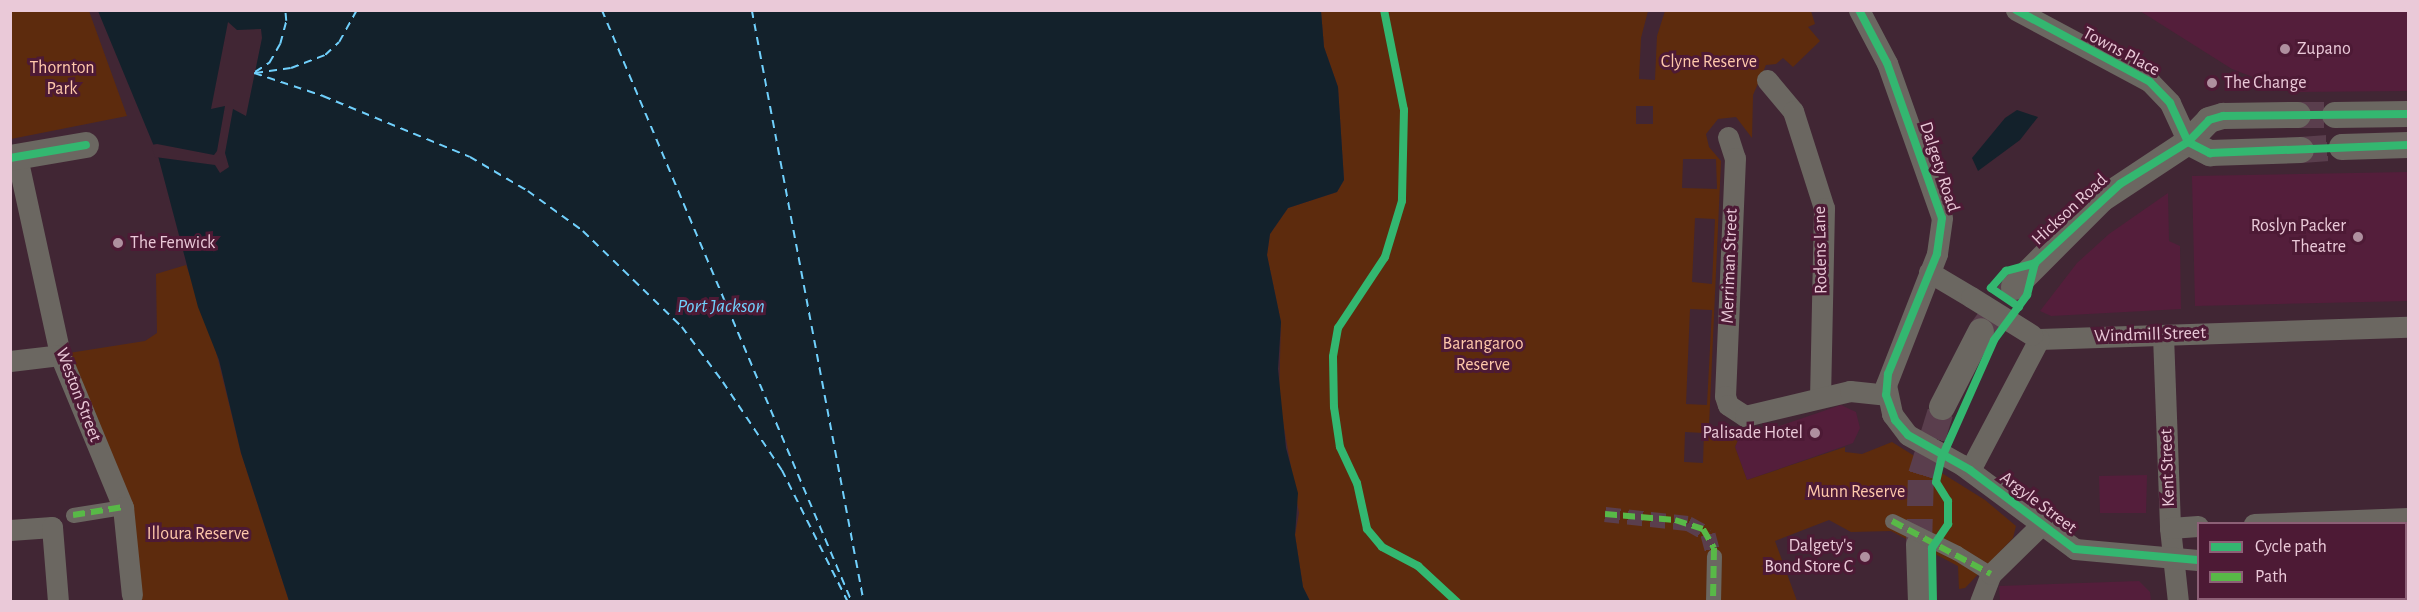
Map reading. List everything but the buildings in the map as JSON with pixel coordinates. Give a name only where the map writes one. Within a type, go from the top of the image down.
[{"type":"street","name":"Dalgety Road","points":[[1859,10],[1887,63],[1939,203],[1941,243],[1888,374],[1886,395]]},
{"type":"street","name":"Towns Place","points":[[2016,10],[2150,82],[2170,103],[2188,142]]},
{"type":"street","name":"Rodens Lane","points":[[1767,80],[1793,111],[1824,208],[1820,396]]},
{"type":"street","points":[[2335,115],[2409,114]]},
{"type":"street","name":"Hickson Road","points":[[2014,287],[2102,199],[2188,142],[2209,120],[2223,116],[2298,115]]},
{"type":"street","name":"Merriman Street","points":[[1728,137],[1735,158],[1725,396],[1734,412],[1745,417],[1820,396]]},
{"type":"street","points":[[2188,142],[2211,153],[2301,150]]},
{"type":"street","points":[[14,158],[86,145]]},
{"type":"street","points":[[2342,147],[2409,145]]},
{"type":"street","name":"Weston Street","points":[[14,158],[60,355],[123,507],[132,595]]},
{"type":"street","points":[[1929,273],[2036,337],[1966,467]]},
{"type":"street","name":"Windmill Street","points":[[2036,337],[2409,327]]},
{"type":"street","points":[[1942,407],[1981,331]]},
{"type":"street","name":"Kent Street","points":[[2163,335],[2170,528],[2178,602]]},
{"type":"street","points":[[10,361],[60,355]]},
{"type":"street","points":[[1820,396],[1850,391],[1886,395]]},
{"type":"street","name":"Argyle Street","points":[[1886,395],[1895,420],[1908,435],[1966,467],[2040,526],[2086,553],[2197,560]]},
{"type":"street","points":[[73,515],[123,507]]},
{"type":"street","points":[[2315,522],[2409,518]]},
{"type":"street","points":[[1892,521],[1957,553],[1991,574]]},
{"type":"street","points":[[1980,602],[1991,574],[2040,526]]},
{"type":"street","points":[[2170,528],[2197,526]]},
{"type":"street","points":[[10,530],[52,527],[57,602]]},
{"type":"street","points":[[1919,545],[1921,602]]},
{"type":"street","points":[[1713,602],[1714,556]]},
{"type":"street","points":[[2407,593],[2408,602]]},
{"type":"shaded area","points":[[2140,11],[2408,11],[2408,91],[2292,92],[2232,69]]},
{"type":"shaded area","points":[[2408,172],[2408,301],[2195,306],[2192,176]]},
{"type":"shaded area","points":[[2168,193],[2169,241],[2180,246],[2181,309],[2051,316],[2040,311],[2077,263],[2109,234]]},
{"type":"shaded area","points":[[1841,405],[1856,412],[1860,428],[1853,443],[1747,480],[1735,447],[1738,440]]},
{"type":"shaded area","points":[[2147,475],[2146,513],[2100,513],[2099,476]]},
{"type":"shaded area","points":[[2139,581],[2150,592],[2151,601],[2000,601],[1999,586]]},
{"type":"green space","name":"Thornton Park","points":[[11,10],[89,11],[127,116],[11,139]]},
{"type":"green space","name":"Barangaroo Reserve","points":[[1321,11],[1648,11],[1641,38],[1639,79],[1655,80],[1657,36],[1665,11],[1811,11],[1815,24],[1808,27],[1820,41],[1793,67],[1783,58],[1776,64],[1766,65],[1753,95],[1752,138],[1736,117],[1718,119],[1706,134],[1709,147],[1721,161],[1709,426],[1725,429],[1738,440],[1735,447],[1747,480],[1845,447],[1845,452],[1862,454],[1892,442],[1985,500],[2016,526],[2013,538],[1965,588],[1959,589],[1958,566],[1891,531],[1851,532],[1829,520],[1775,541],[1797,601],[1310,601],[1303,587],[1295,535],[1299,513],[1279,399],[1281,322],[1267,255],[1270,234],[1288,208],[1337,192],[1344,180],[1338,87],[1324,47]],"holes":[[[1636,106],[1653,106],[1653,124],[1636,124]],[[1683,159],[1716,159],[1717,189],[1682,188]],[[1695,218],[1715,219],[1712,284],[1692,282]],[[1690,309],[1712,310],[1707,405],[1686,404]],[[1685,432],[1704,433],[1703,463],[1684,462]]]},
{"type":"green space","name":"Illoura Reserve","points":[[186,265],[212,335],[241,453],[289,601],[119,601],[136,598],[69,353],[145,341],[157,333],[156,274]]},
{"type":"water","name":"Port Jackson","points":[[98,11],[1321,11],[1324,47],[1338,87],[1344,180],[1337,192],[1288,208],[1270,234],[1267,255],[1281,322],[1278,369],[1286,448],[1298,493],[1295,535],[1303,587],[1310,601],[289,601],[241,453],[219,360],[198,307],[158,156]]},
{"type":"water","points":[[2017,110],[2038,117],[2020,140],[1978,171],[1972,158],[2005,118]]},
{"type":"pier","points":[[228,22],[237,30],[261,29],[262,38],[246,116],[233,109],[225,153],[229,167],[220,173],[215,165],[155,157],[151,145],[157,144],[214,155],[217,151],[225,106],[211,109]]},
{"type":"ferry route","points":[[255,72],[269,63],[280,44],[286,21],[285,10]]},
{"type":"ferry route","points":[[255,73],[291,68],[325,55],[339,42],[357,10]]},
{"type":"ferry route","points":[[602,10],[852,602]]},
{"type":"ferry route","points":[[752,10],[864,602]]},
{"type":"ferry route","points":[[254,73],[323,96],[470,157],[528,191],[583,231],[682,327],[723,382],[782,470],[848,602]]},
{"type":"tunnel","points":[[2298,115],[2335,115]]},
{"type":"tunnel","points":[[2301,150],[2342,147]]},
{"type":"tunnel","points":[[1981,331],[2014,287]]},
{"type":"tunnel","points":[[1919,545],[1921,475],[1942,407]]},
{"type":"tunnel","points":[[1605,514],[1688,523],[1708,534],[1714,556]]},
{"type":"marked path","points":[[73,515],[123,507]]},
{"type":"marked path","points":[[1605,514],[1675,520],[1703,529],[1714,548],[1713,602]]},
{"type":"marked path","points":[[1892,521],[1991,574]]},
{"type":"marked path","points":[[2407,602],[2408,593]]},
{"type":"cycle path","points":[[1384,10],[1404,110],[1402,201],[1385,257],[1338,328],[1333,357],[1334,407],[1340,447],[1357,483],[1367,529],[1382,547],[1418,566],[1457,602]]},
{"type":"cycle path","points":[[1859,10],[1887,63],[1942,218],[1937,254],[1888,374],[1886,395],[1895,420],[1908,435],[1970,470],[2075,549],[2197,560]]},
{"type":"cycle path","points":[[2016,10],[2150,82],[2170,103],[2188,142]]},
{"type":"cycle path","points":[[2035,263],[2120,184],[2188,142],[2209,120],[2223,116],[2408,114]]},
{"type":"cycle path","points":[[2188,142],[2210,153],[2408,145]]},
{"type":"cycle path","points":[[10,158],[86,145]]},
{"type":"cycle path","points":[[2019,307],[1991,288],[2006,271],[2035,263]]},
{"type":"cycle path","points":[[1933,602],[1932,548],[1948,524],[1948,501],[1936,482],[1942,457],[1994,340],[2027,295],[2035,263]]},
{"type":"place","name":"Zupano","points":[[2285,49]]},
{"type":"place","name":"The Change","points":[[2212,83]]},
{"type":"place","name":"Roslyn Packer Theatre","points":[[2358,237]]},
{"type":"place","name":"The Fenwick","points":[[118,243]]},
{"type":"place","name":"Palisade Hotel","points":[[1815,433]]},
{"type":"place","name":"Dalgety's Bond Store C","points":[[1865,557]]},
{"type":"park label","name":"Clyne Reserve","points":[[1709,62]]},
{"type":"park label","name":"Munn Reserve","points":[[1856,492]]}]
